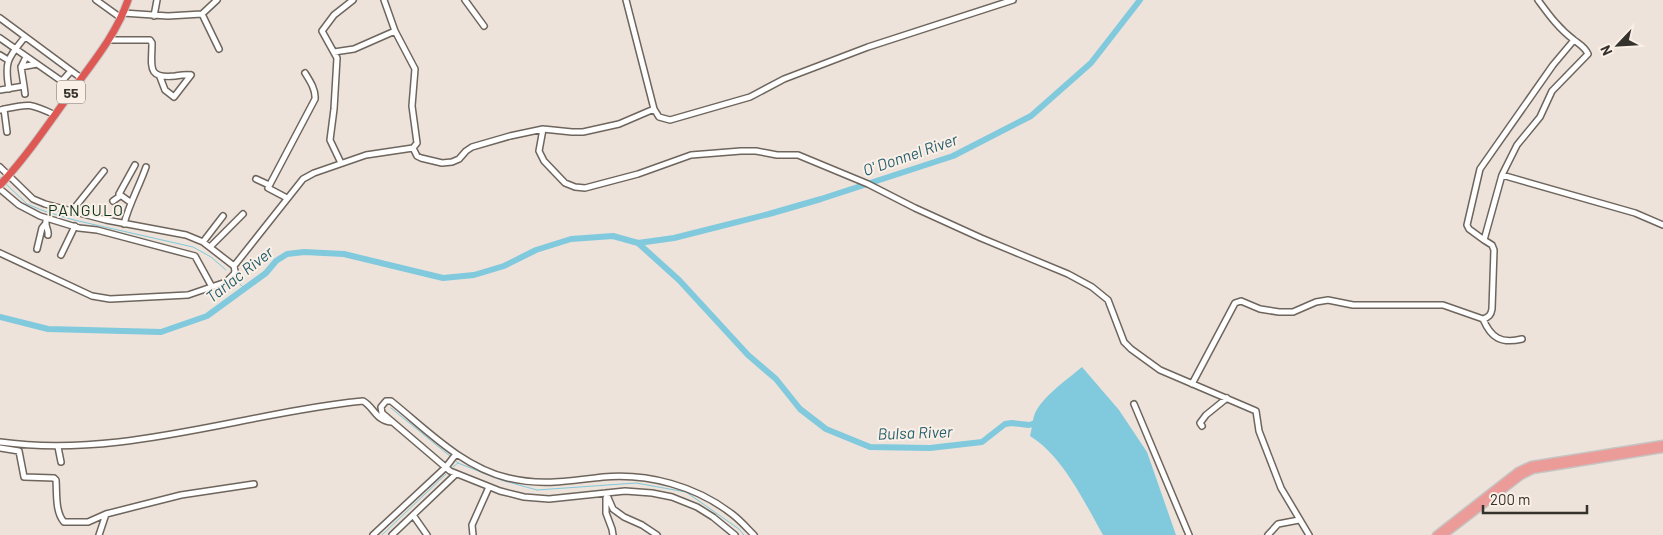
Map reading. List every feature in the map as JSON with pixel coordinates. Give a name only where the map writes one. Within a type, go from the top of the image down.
[{"type":"highway","name":"55","points":[[0,185],[55,115],[109,40],[128,0]]},
{"type":"main road","points":[[1436,535],[1518,471],[1531,465],[1663,444]]},
{"type":"main road","points":[[1444,535],[1521,476],[1532,470],[1663,449]]},
{"type":"street","points":[[96,0],[122,16],[202,14],[215,1]]},
{"type":"street","points":[[154,16],[157,0]]},
{"type":"street","points":[[341,163],[330,140],[337,58],[322,31],[334,15],[352,0]]},
{"type":"street","points":[[234,266],[303,179],[314,173],[366,155],[413,148],[417,142],[413,111],[414,69],[384,0]]},
{"type":"street","points":[[465,0],[484,26]]},
{"type":"street","points":[[626,0],[654,108],[659,117],[670,120],[738,101],[784,79],[868,47],[1013,0]]},
{"type":"street","points":[[1484,240],[1502,175],[1520,141],[1543,113],[1552,90],[1587,55],[1586,50],[1556,24],[1538,0]]},
{"type":"street","points":[[202,14],[219,50]]},
{"type":"street","points":[[0,18],[81,78]]},
{"type":"street","points":[[334,52],[354,49],[396,31]]},
{"type":"street","points":[[9,89],[6,67],[8,60],[25,36]]},
{"type":"street","points":[[0,38],[60,80],[63,80],[71,71]]},
{"type":"street","points":[[109,40],[151,41],[152,69],[160,77],[165,90],[174,96],[191,76],[190,74],[160,77]]},
{"type":"street","points":[[1192,384],[1235,303],[1238,301],[1260,309],[1279,312],[1293,312],[1316,302],[1328,300],[1353,305],[1443,305],[1483,319],[1487,318],[1491,314],[1492,309],[1494,250],[1492,245],[1469,229],[1467,225],[1480,169],[1553,65],[1574,40]]},
{"type":"street","points":[[0,54],[8,60]]},
{"type":"street","points":[[26,57],[22,68],[26,94]]},
{"type":"street","points":[[22,68],[37,64]]},
{"type":"street","points":[[264,194],[315,99],[314,89],[305,73]]},
{"type":"street","points":[[0,90],[24,86]]},
{"type":"street","points":[[7,132],[2,110],[24,105],[34,105],[55,115]]},
{"type":"street","points":[[413,148],[417,156],[421,158],[442,163],[452,162],[459,159],[472,147],[543,128],[583,132],[619,124],[654,108]]},
{"type":"street","points":[[543,128],[539,151],[544,161],[565,183],[575,187],[585,188],[638,174],[691,155],[741,150],[798,155],[868,184],[981,238],[1050,266],[1092,287],[1110,302],[1127,346],[1160,370],[1256,411],[1259,431],[1278,481],[1309,535]]},
{"type":"street","points":[[113,201],[120,196],[119,194],[136,165]]},
{"type":"street","points":[[0,167],[33,199],[45,204],[124,224],[186,235],[210,247],[234,266],[235,271],[226,282],[184,296],[110,299],[92,296],[0,253]]},
{"type":"street","points":[[124,224],[130,202],[140,185],[146,167]]},
{"type":"street","points":[[72,211],[104,171]]},
{"type":"street","points":[[1502,175],[1635,213],[1663,225]]},
{"type":"street","points":[[256,179],[287,198]]},
{"type":"street","points":[[0,189],[19,205],[46,221],[97,230],[195,256],[212,287]]},
{"type":"street","points":[[120,196],[130,202]]},
{"type":"street","points":[[210,247],[243,214]]},
{"type":"street","points":[[203,242],[223,216]]},
{"type":"street","points":[[46,221],[48,235]]},
{"type":"street","points":[[37,249],[42,228],[46,221]]},
{"type":"street","points":[[61,255],[75,226]]},
{"type":"street","points":[[1483,319],[1488,330],[1498,338],[1510,342],[1522,339]]},
{"type":"street","points":[[1202,426],[1200,423],[1206,415],[1227,398]]},
{"type":"street","points":[[735,535],[704,511],[677,499],[652,492],[635,491],[542,499],[514,495],[489,487],[456,474],[380,410],[386,401],[390,400],[456,455],[486,471],[507,478],[550,483],[622,476],[648,478],[696,492],[721,506],[754,535]]},
{"type":"street","points":[[0,442],[58,446],[158,437],[297,409],[363,401],[367,403],[380,420],[392,422]]},
{"type":"street","points":[[1134,404],[1189,535]]},
{"type":"street","points":[[58,446],[61,462]]},
{"type":"street","points":[[0,448],[19,451],[24,477],[54,478],[56,480],[58,506],[64,522],[88,522],[106,514],[189,494],[254,484]]},
{"type":"street","points":[[373,535],[447,466],[456,455]]},
{"type":"street","points":[[392,535],[456,474]]},
{"type":"street","points":[[473,535],[472,526],[489,487]]},
{"type":"street","points":[[606,493],[606,513],[613,535]]},
{"type":"street","points":[[606,493],[613,509],[656,535]]},
{"type":"street","points":[[99,535],[106,514]]},
{"type":"street","points":[[413,514],[428,535]]},
{"type":"street","points":[[1268,535],[1278,524],[1299,520]]},
{"type":"water","points":[[1082,367],[1119,410],[1147,452],[1176,535],[1103,535],[1062,467],[1042,444],[1030,436],[1034,416],[1042,402]]},
{"type":"waterway","name":"Tarlac River","points":[[0,317],[48,329],[161,332],[207,316],[266,273],[276,261],[287,254],[304,252],[344,254],[443,278],[474,275],[504,266],[536,250],[571,239],[613,236],[638,243],[674,238],[769,214],[953,156],[1031,116],[1091,63],[1140,0]]},
{"type":"waterway","points":[[6,184],[27,204],[44,211],[74,220],[193,247],[211,257],[226,270]]},
{"type":"waterway","name":"Bulsa River","points":[[638,243],[679,280],[748,355],[776,379],[800,409],[826,429],[870,447],[930,448],[982,442],[1005,424],[1029,425],[1039,422]]},
{"type":"waterway","name":"Tarlac River","points":[[240,284],[244,288]]},
{"type":"waterway","points":[[391,408],[451,457]]},
{"type":"waterway","points":[[454,459],[458,463],[501,480],[537,490],[636,483],[686,492],[739,529],[744,535]]},
{"type":"waterway","points":[[453,467],[458,463]]},
{"type":"waterway","points":[[382,535],[446,474]]},
{"type":"district","name":"PANGULO","points":[[86,209]]},
{"type":"water label","name":"O' Donnel River","points":[[910,154]]}]
